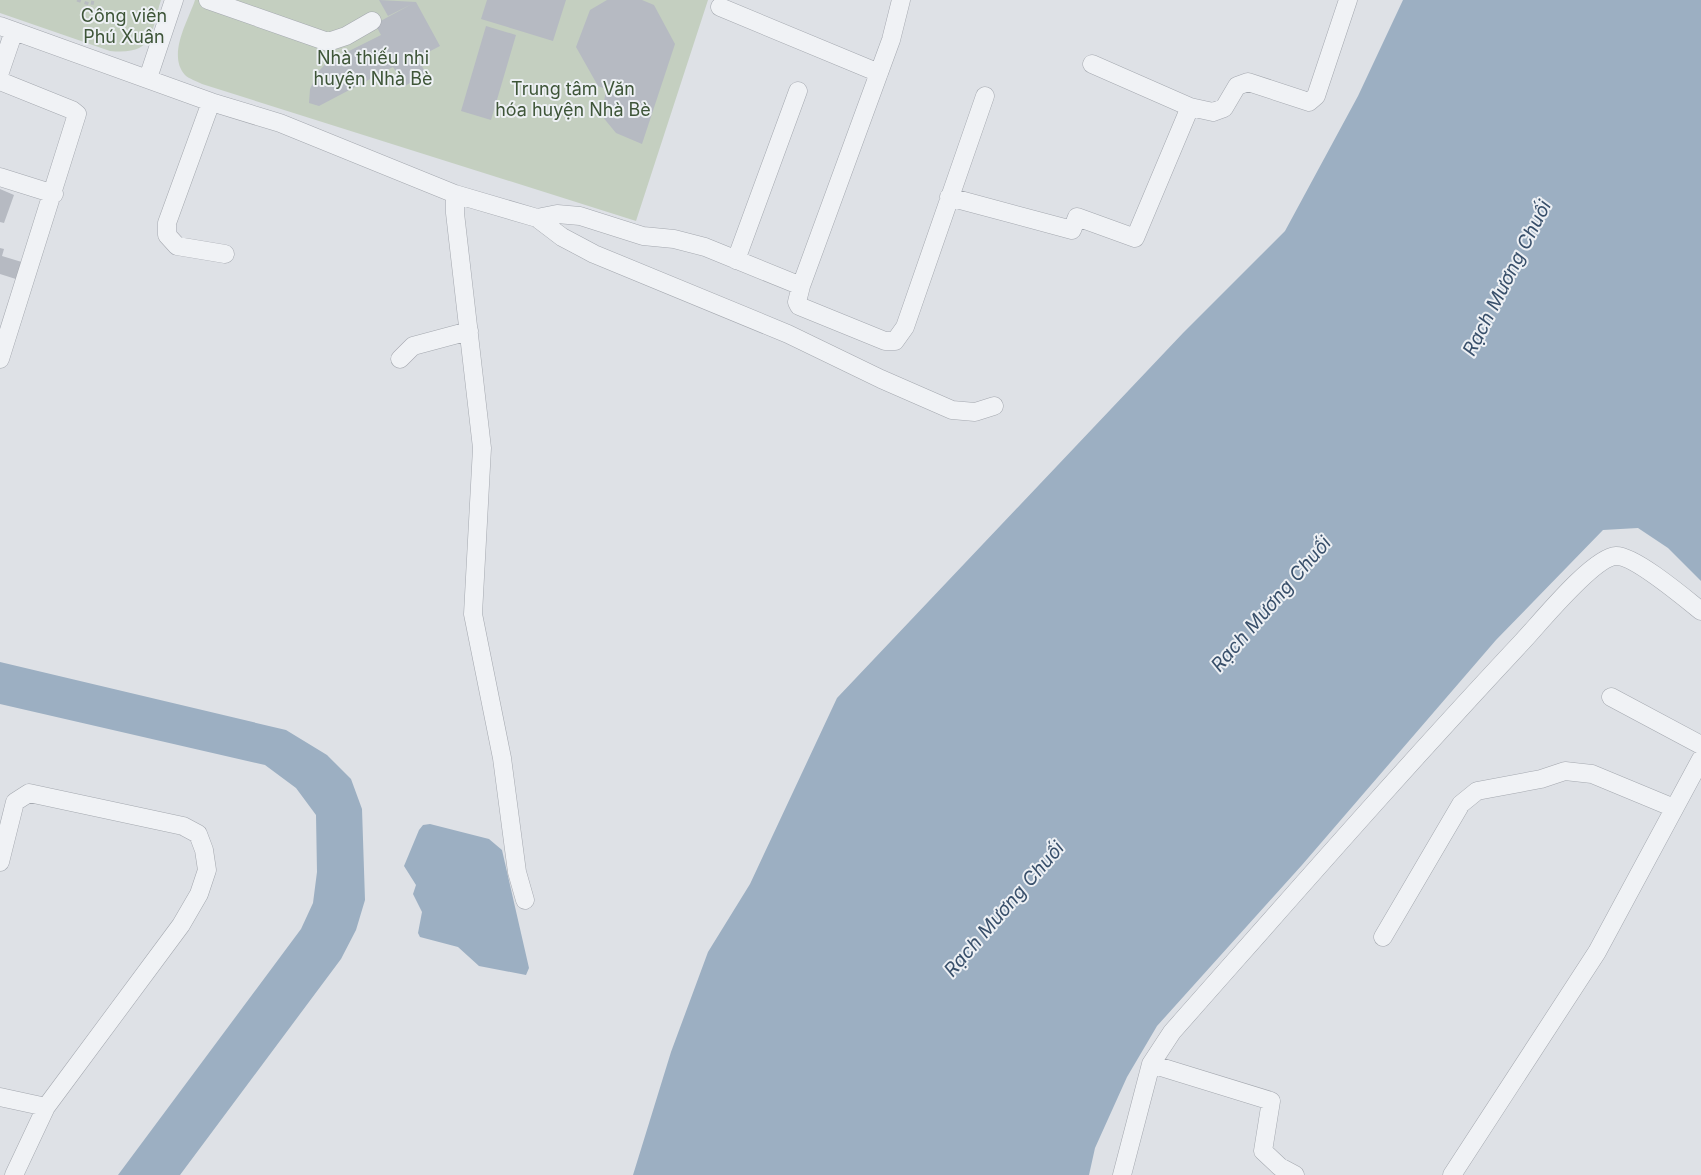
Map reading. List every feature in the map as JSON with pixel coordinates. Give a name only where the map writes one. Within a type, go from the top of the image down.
[{"type":"street","points":[[148,78],[174,0]]},
{"type":"street","points":[[208,0],[328,42],[346,36],[372,21]]},
{"type":"street","points":[[901,0],[891,40],[801,286],[797,302],[799,306],[885,340],[895,341],[905,327],[985,96]]},
{"type":"street","points":[[1092,64],[1190,107],[1213,112],[1224,108],[1237,86],[1248,82],[1309,102],[1316,96],[1348,0]]},
{"type":"street","points":[[720,7],[879,73]]},
{"type":"street","points":[[0,72],[7,29],[211,102],[280,123],[456,194],[538,218],[562,237],[594,254],[788,334],[952,410],[975,412],[994,406]]},
{"type":"street","points":[[0,81],[72,110],[77,114],[54,194],[0,360]]},
{"type":"street","points":[[736,260],[798,90]]},
{"type":"street","points":[[211,102],[167,223],[167,235],[177,246],[225,254]]},
{"type":"street","points":[[949,197],[1072,230],[1077,217],[1134,238],[1190,107]]},
{"type":"street","points":[[0,177],[54,194]]},
{"type":"street","points":[[456,194],[456,213],[482,448],[473,614],[502,758],[517,872],[525,900]]},
{"type":"street","points":[[538,218],[556,214],[580,216],[643,236],[674,239],[705,247],[801,286]]},
{"type":"street","points":[[400,359],[413,346],[469,330]]},
{"type":"street","points":[[1122,1175],[1151,1064],[1172,1032],[1498,668],[1584,575],[1603,559],[1617,556],[1641,567],[1701,611]]},
{"type":"street","points":[[1611,697],[1701,745]]},
{"type":"street","points":[[1452,1175],[1597,952],[1701,759]]},
{"type":"street","points":[[1383,937],[1461,804],[1477,791],[1541,779],[1565,770],[1592,774],[1674,808]]},
{"type":"street","points":[[0,862],[15,802],[29,793],[183,826],[198,834],[204,850],[207,870],[198,894],[181,925],[46,1107],[14,1175]]},
{"type":"street","points":[[1151,1064],[1271,1101],[1263,1151],[1280,1167],[1295,1175]]},
{"type":"street","points":[[0,1097],[46,1107]]},
{"type":"path","points":[[77,0],[92,5],[93,0]]},
{"type":"green space","name":"Công viên Phú Xuân","points":[[0,0],[161,0],[152,33],[143,46],[135,50],[110,51],[0,13]]},
{"type":"green space","name":"Nhà thiếu nhi huyện Nhà Bè","points":[[195,0],[708,0],[636,221],[191,79],[185,75],[180,67],[178,48]]},
{"type":"water","name":"Rạch Mương Chuối","points":[[1403,0],[1701,0],[1701,581],[1668,548],[1638,528],[1603,530],[1496,640],[1302,865],[1157,1026],[1127,1077],[1095,1148],[1089,1175],[633,1175],[671,1052],[708,952],[750,884],[837,698],[1183,333],[1285,231],[1358,96]]},
{"type":"water","points":[[0,662],[286,730],[327,755],[351,779],[362,809],[365,900],[356,930],[341,959],[180,1175],[118,1175],[301,929],[313,903],[317,872],[316,815],[296,788],[265,765],[0,704]]},
{"type":"water","points":[[430,824],[489,839],[502,850],[529,968],[526,975],[479,966],[458,947],[420,937],[418,933],[422,912],[413,894],[416,885],[404,866],[419,830],[423,825]]},
{"type":"building","points":[[379,0],[416,2],[440,46],[417,58],[426,73],[405,86],[393,67],[319,106],[309,103],[310,89],[318,72],[327,62],[381,35],[375,24],[412,4],[388,16]]},
{"type":"building","points":[[487,0],[566,0],[553,41],[481,19]]},
{"type":"building","name":"Trung tâm Văn hóa huyện Nhà Bè","points":[[607,0],[642,0],[654,5],[675,44],[642,144],[616,133],[602,116],[606,89],[598,86],[576,47],[590,10]]},
{"type":"building","points":[[486,26],[516,35],[491,120],[461,111]]},
{"type":"building","points":[[0,189],[14,195],[4,223],[0,222]]},
{"type":"building","points":[[0,248],[4,249],[2,256],[25,263],[19,280],[0,274]]}]
